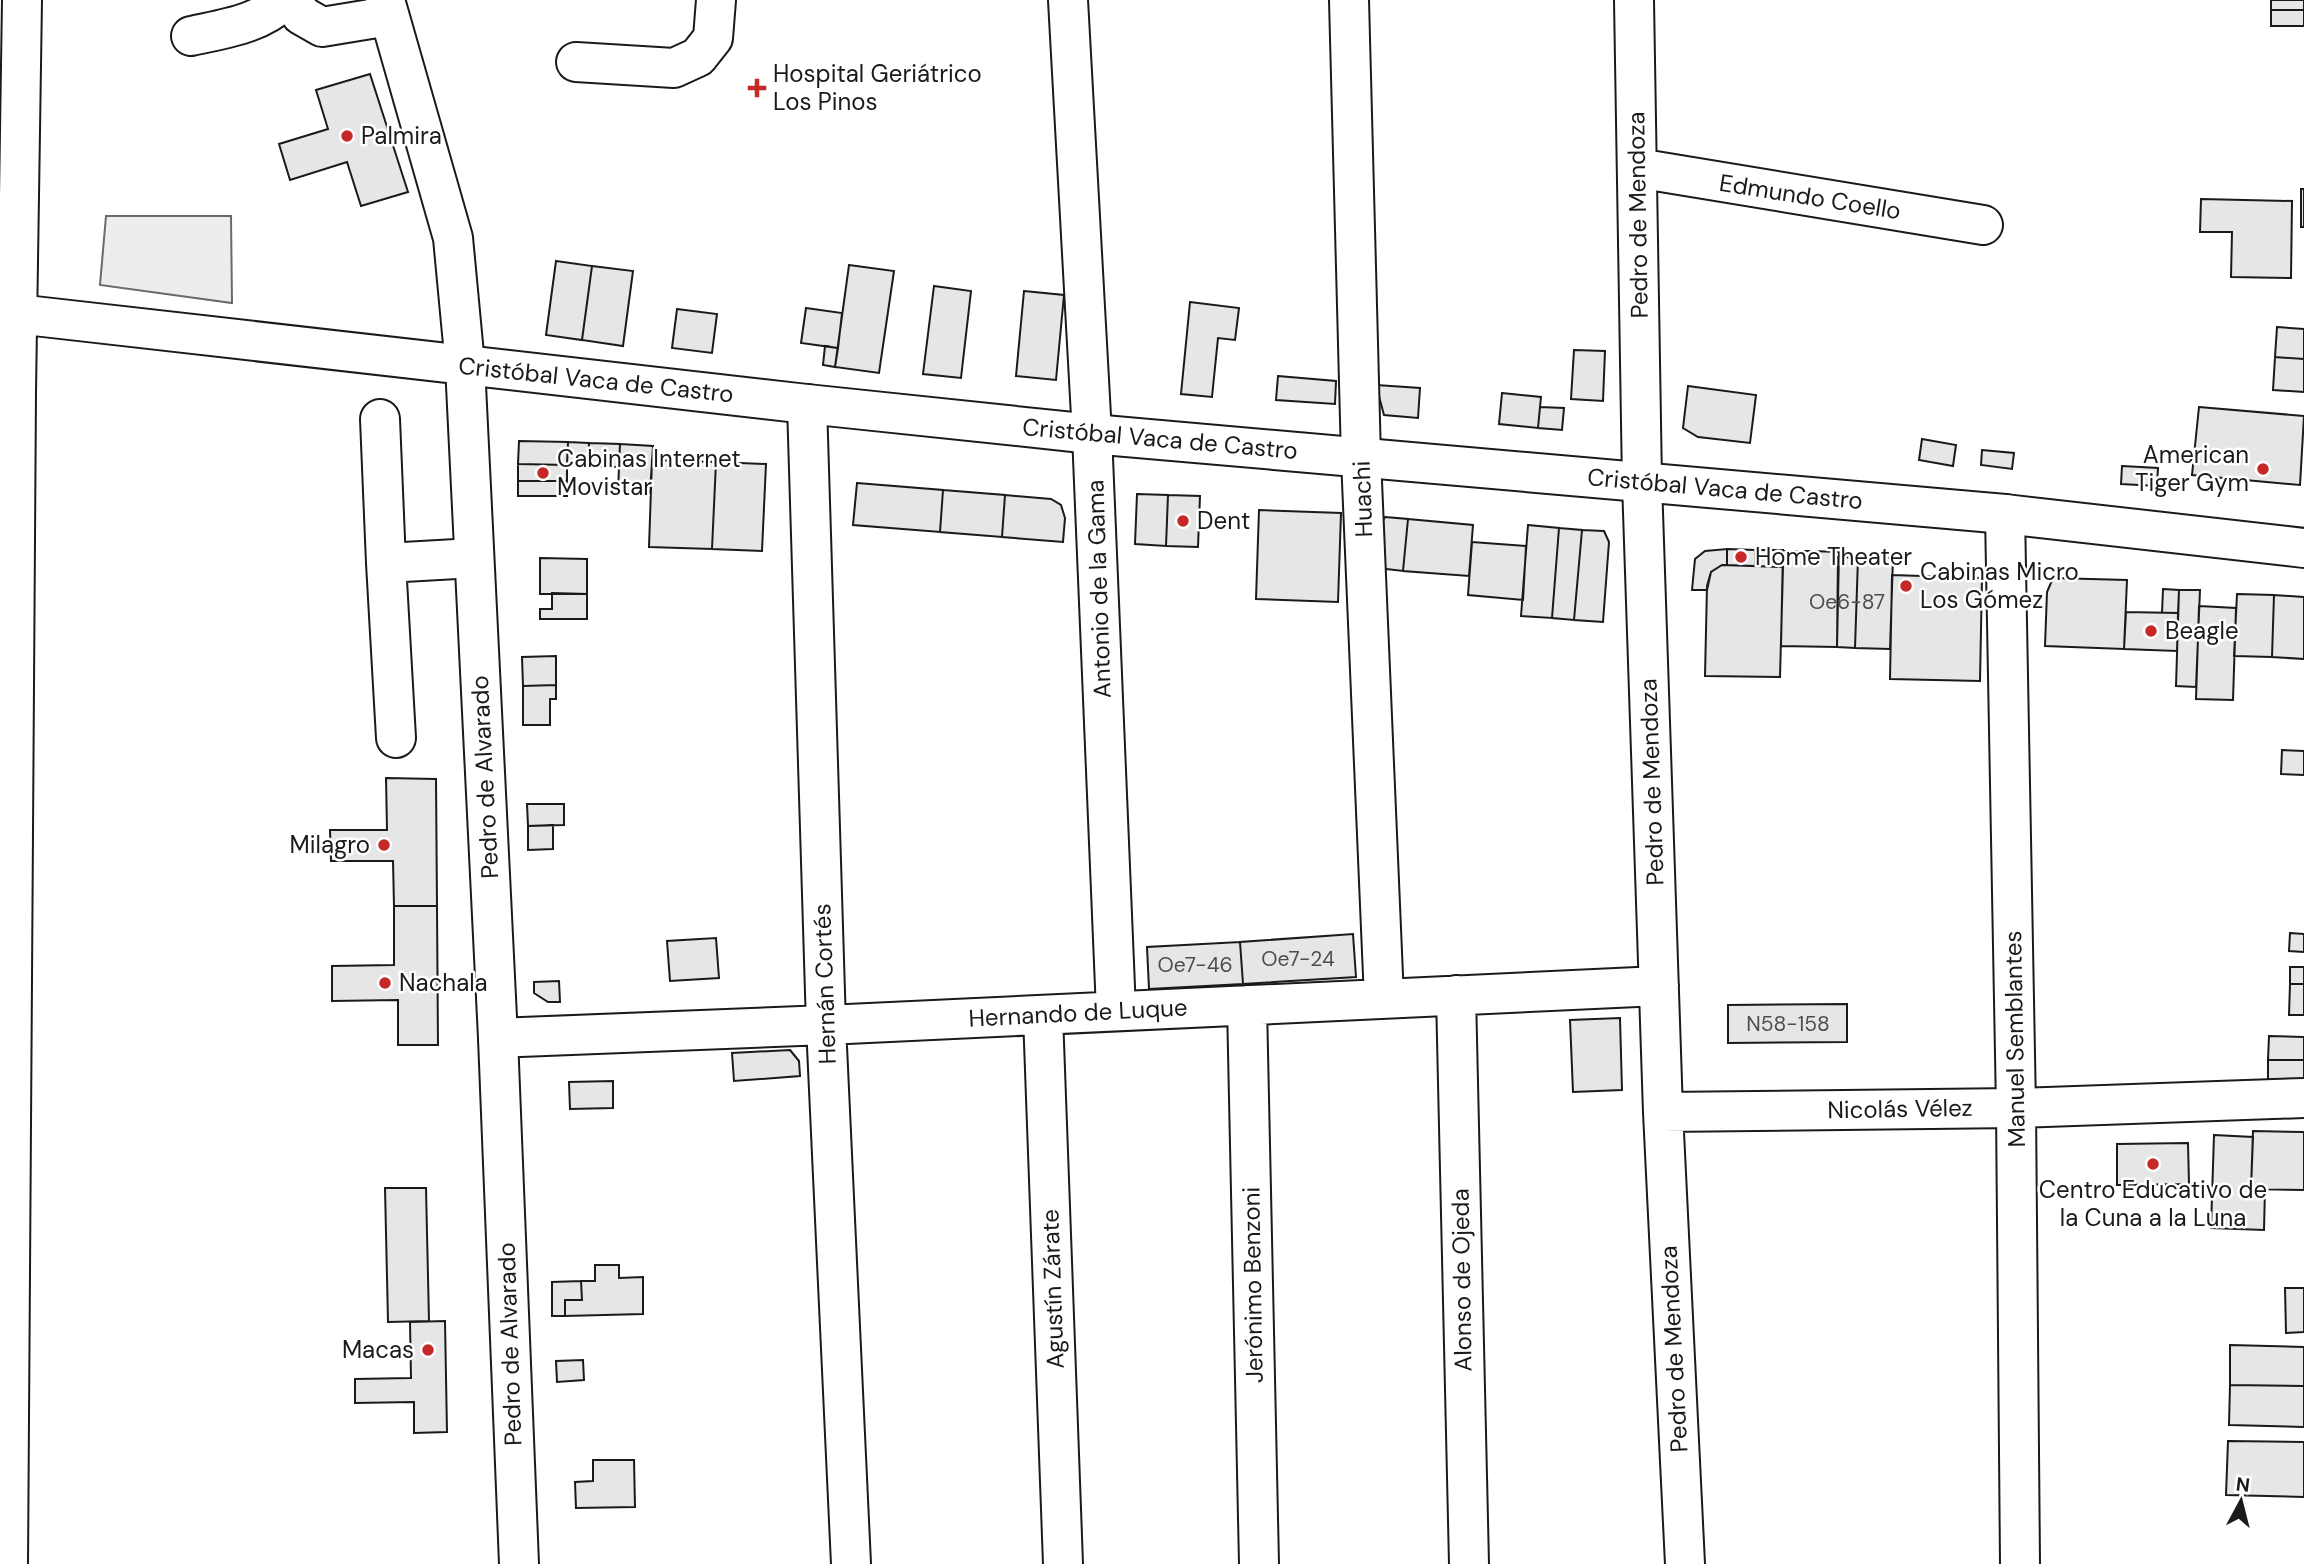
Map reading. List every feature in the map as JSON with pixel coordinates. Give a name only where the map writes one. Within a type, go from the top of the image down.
[{"type":"street","points":[[8,1564],[17,314],[22,0]]},
{"type":"street","points":[[191,36],[250,22],[270,13],[285,0]]},
{"type":"street","points":[[293,0],[301,15],[322,27],[387,8]]},
{"type":"street","points":[[576,62],[674,68],[698,57],[713,38],[716,0]]},
{"type":"street","name":"Antonio de la Gama","points":[[1068,0],[1092,433],[1116,1011]]},
{"type":"street","name":"Huachi","points":[[1349,0],[1361,458],[1384,999]]},
{"type":"street","name":"Pedro de Mendoza","points":[[1633,0],[1642,482],[1663,1112],[1685,1564]]},
{"type":"street","name":"Pedro de Alvarado","points":[[387,8],[453,238],[465,365],[498,1038],[519,1564]]},
{"type":"street","name":"Edmundo Coello","points":[[1637,168],[1983,225]]},
{"type":"street","name":"Cristóbal Vaca de Castro","points":[[17,314],[807,404],[1361,458],[2005,514],[2304,548]]},
{"type":"street","name":"Hernán Cortés","points":[[807,404],[826,1025],[851,1564]]},
{"type":"street","points":[[380,419],[396,738]]},
{"type":"street","name":"Manuel Semblantes","points":[[2005,514],[2016,1108],[2020,1564]]},
{"type":"street","points":[[386,563],[474,558]]},
{"type":"street","name":"Hernando de Luque","points":[[498,1038],[1659,986]]},
{"type":"street","name":"Alonso de Ojeda","points":[[1456,995],[1469,1564]]},
{"type":"street","name":"Jerónimo Benzoni","points":[[1248,1005],[1259,1564]]},
{"type":"street","name":"Agustín Zárate","points":[[1042,1015],[1063,1564]]},
{"type":"street","name":"Nicolás Vélez","points":[[1663,1112],[2016,1108],[2304,1098]]},
{"type":"street","points":[[0,1291],[9,1214]]},
{"type":"shaded area","points":[[106,216],[231,216],[232,303],[100,285]]},
{"type":"building","points":[[2271,0],[2304,0],[2304,10],[2271,10]]},
{"type":"building","points":[[2271,10],[2304,10],[2304,26],[2271,26]]},
{"type":"building","name":"Palmira","points":[[370,74],[408,192],[361,206],[347,162],[290,180],[279,144],[328,129],[316,90]]},
{"type":"building","points":[[2301,189],[2304,189],[2304,227],[2301,227]]},
{"type":"building","points":[[2201,199],[2292,201],[2291,278],[2231,277],[2232,232],[2200,232]]},
{"type":"building","points":[[556,261],[592,266],[582,340],[546,335]]},
{"type":"building","points":[[849,265],[894,271],[879,373],[835,367]]},
{"type":"building","points":[[592,266],[633,271],[623,346],[582,340]]},
{"type":"building","points":[[934,286],[971,291],[961,378],[923,374]]},
{"type":"building","points":[[1024,291],[1064,295],[1056,380],[1016,376]]},
{"type":"building","points":[[1190,302],[1239,308],[1235,340],[1218,338],[1212,397],[1181,394]]},
{"type":"building","points":[[806,308],[842,313],[838,348],[801,343]]},
{"type":"building","points":[[677,309],[717,314],[712,353],[672,348]]},
{"type":"building","points":[[2277,327],[2304,329],[2304,359],[2275,357]]},
{"type":"building","points":[[825,346],[838,348],[835,367],[823,365]]},
{"type":"building","points":[[1574,350],[1605,351],[1603,401],[1571,399]]},
{"type":"building","points":[[2275,357],[2304,359],[2304,392],[2273,390]]},
{"type":"building","points":[[1278,376],[1336,381],[1335,404],[1276,400]]},
{"type":"building","points":[[1376,385],[1420,388],[1418,418],[1384,415]]},
{"type":"building","points":[[1688,386],[1756,395],[1750,443],[1698,437],[1683,428]]},
{"type":"building","points":[[1502,393],[1541,397],[1538,428],[1499,424]]},
{"type":"building","points":[[1540,407],[1564,408],[1562,430],[1538,428]]},
{"type":"building","points":[[2199,407],[2304,416],[2300,485],[2192,475]]},
{"type":"building","points":[[1922,439],[1956,445],[1953,466],[1919,460]]},
{"type":"building","points":[[519,441],[568,442],[567,465],[518,464]]},
{"type":"building","points":[[568,442],[589,443],[588,466],[567,465]]},
{"type":"building","points":[[589,443],[620,444],[619,467],[588,466]]},
{"type":"building","points":[[620,444],[653,446],[650,493],[618,491]]},
{"type":"building","points":[[1982,450],[2014,453],[2012,469],[1981,465]]},
{"type":"building","points":[[652,460],[716,462],[712,549],[649,547]]},
{"type":"building","points":[[716,462],[766,464],[762,551],[712,549]]},
{"type":"building","name":"Cabinas Internet Movistar","points":[[518,464],[567,465],[567,481],[518,481]]},
{"type":"building","points":[[2122,466],[2158,468],[2157,486],[2121,484]]},
{"type":"building","points":[[518,481],[567,481],[567,496],[518,496]]},
{"type":"building","points":[[857,483],[943,490],[940,532],[853,525]]},
{"type":"building","points":[[943,490],[1005,495],[1002,537],[940,532]]},
{"type":"building","points":[[1137,494],[1168,495],[1166,546],[1135,544]]},
{"type":"building","points":[[1005,495],[1051,499],[1061,505],[1065,518],[1063,542],[1002,537]]},
{"type":"building","name":"Dent","points":[[1168,495],[1200,496],[1198,547],[1166,546]]},
{"type":"building","points":[[1259,510],[1341,513],[1338,602],[1256,599]]},
{"type":"building","points":[[1385,517],[1408,519],[1403,571],[1378,568],[1382,522]]},
{"type":"building","points":[[1408,519],[1473,525],[1469,576],[1403,571]]},
{"type":"building","points":[[1528,525],[1559,528],[1552,618],[1521,616]]},
{"type":"building","points":[[1559,528],[1582,530],[1574,620],[1552,618]]},
{"type":"building","points":[[1582,530],[1604,531],[1609,542],[1603,622],[1574,620]]},
{"type":"building","points":[[1472,542],[1526,546],[1523,600],[1468,595]]},
{"type":"building","name":"Home Theater","points":[[1727,549],[1755,550],[1755,566],[1727,565]]},
{"type":"building","points":[[1727,549],[1727,565],[1711,572],[1707,590],[1692,590],[1695,559],[1705,551]]},
{"type":"building","points":[[1755,550],[1783,550],[1783,567],[1755,566]]},
{"type":"building","points":[[1783,550],[1839,552],[1837,647],[1781,646]]},
{"type":"building","points":[[1838,557],[1858,558],[1855,648],[1837,647]]},
{"type":"building","points":[[540,558],[587,559],[587,594],[540,594]]},
{"type":"building","points":[[1858,558],[1893,558],[1890,649],[1855,648]]},
{"type":"building","points":[[1722,565],[1783,567],[1780,677],[1705,676],[1707,586],[1711,572]]},
{"type":"building","points":[[1892,575],[1982,578],[1980,681],[1890,679]]},
{"type":"building","points":[[2053,578],[2127,580],[2124,649],[2045,646],[2047,592]]},
{"type":"building","points":[[2163,589],[2179,590],[2178,613],[2162,613]]},
{"type":"building","points":[[2179,590],[2200,590],[2196,687],[2176,686]]},
{"type":"building","points":[[552,593],[587,594],[587,619],[540,619],[540,609],[552,609]]},
{"type":"building","points":[[2237,594],[2274,595],[2272,657],[2234,656]]},
{"type":"building","points":[[2274,595],[2304,597],[2304,659],[2272,657]]},
{"type":"building","points":[[2199,606],[2236,608],[2233,700],[2196,699]]},
{"type":"building","name":"Beagle","points":[[2126,612],[2178,613],[2177,651],[2124,649]]},
{"type":"building","points":[[556,656],[556,685],[523,686],[522,657]]},
{"type":"building","points":[[556,685],[556,699],[550,699],[550,725],[523,725],[523,686]]},
{"type":"building","points":[[2282,750],[2304,751],[2304,775],[2281,774]]},
{"type":"building","name":"Milagro","points":[[386,778],[436,779],[437,906],[394,906],[393,861],[331,861],[330,830],[387,830]]},
{"type":"building","points":[[527,804],[564,804],[564,825],[528,826]]},
{"type":"building","points":[[553,825],[553,849],[528,850],[528,826]]},
{"type":"building","name":"Nachala","points":[[394,906],[437,906],[438,1045],[398,1045],[398,1000],[332,1001],[332,966],[394,965]]},
{"type":"building","points":[[2290,933],[2304,934],[2304,952],[2289,951]]},
{"type":"building","points":[[1353,934],[1356,977],[1243,984],[1240,942]]},
{"type":"building","points":[[716,938],[719,978],[670,981],[667,941]]},
{"type":"building","points":[[1240,942],[1243,984],[1149,989],[1147,947]]},
{"type":"building","points":[[2290,967],[2304,967],[2304,984],[2290,984]]},
{"type":"building","points":[[559,981],[560,1002],[548,1002],[534,993],[534,982]]},
{"type":"building","points":[[2290,984],[2304,984],[2304,1015],[2289,1015]]},
{"type":"building","points":[[1847,1004],[1847,1042],[1728,1043],[1728,1005]]},
{"type":"building","points":[[1620,1018],[1622,1090],[1573,1092],[1570,1020]]},
{"type":"building","points":[[2269,1036],[2304,1037],[2304,1060],[2268,1060]]},
{"type":"building","points":[[790,1050],[799,1061],[800,1076],[734,1081],[732,1053]]},
{"type":"building","points":[[2268,1060],[2304,1060],[2304,1084],[2268,1084]]},
{"type":"building","points":[[613,1081],[613,1108],[570,1109],[569,1082]]},
{"type":"building","points":[[2253,1131],[2304,1132],[2304,1190],[2251,1189]]},
{"type":"building","points":[[2214,1135],[2253,1137],[2251,1189],[2265,1189],[2264,1230],[2211,1228]]},
{"type":"building","name":"Centro Educativo de la Cuna a la Luna","points":[[2188,1143],[2189,1184],[2117,1185],[2117,1144]]},
{"type":"building","points":[[385,1188],[426,1188],[429,1321],[388,1322]]},
{"type":"building","points":[[595,1265],[619,1265],[619,1278],[643,1277],[643,1314],[565,1316],[565,1300],[582,1300],[581,1281],[595,1281]]},
{"type":"building","points":[[581,1281],[582,1300],[565,1300],[565,1316],[552,1316],[552,1282]]},
{"type":"building","points":[[2285,1288],[2304,1288],[2304,1332],[2286,1333]]},
{"type":"building","name":"Macas","points":[[445,1321],[447,1432],[414,1433],[414,1402],[355,1403],[355,1379],[411,1378],[410,1322]]},
{"type":"building","points":[[2230,1345],[2304,1347],[2304,1386],[2230,1385]]},
{"type":"building","points":[[583,1360],[584,1380],[557,1382],[556,1361]]},
{"type":"building","points":[[2230,1385],[2304,1386],[2304,1427],[2229,1425]]},
{"type":"building","points":[[2228,1441],[2304,1442],[2304,1497],[2226,1495]]},
{"type":"building","points":[[593,1460],[634,1460],[635,1507],[576,1508],[575,1482],[593,1481]]},
{"type":"place","name":"Hospital Geriátrico Los Pinos","points":[[757,88]]},
{"type":"place","name":"Palmira","points":[[347,136]]},
{"type":"place","name":"American Tiger Gym","points":[[2263,469]]},
{"type":"place","name":"Cabinas Internet Movistar","points":[[543,473]]},
{"type":"place","name":"Dent","points":[[1183,521]]},
{"type":"place","name":"Home Theater","points":[[1741,557]]},
{"type":"place","name":"Cabinas Micro Los Gómez","points":[[1906,586]]},
{"type":"place","name":"Beagle","points":[[2151,631]]},
{"type":"place","name":"Milagro","points":[[384,845]]},
{"type":"place","name":"Nachala","points":[[385,983]]},
{"type":"place","name":"Centro Educativo de la Cuna a la Luna","points":[[2153,1164]]},
{"type":"place","name":"Macas","points":[[428,1350]]}]
